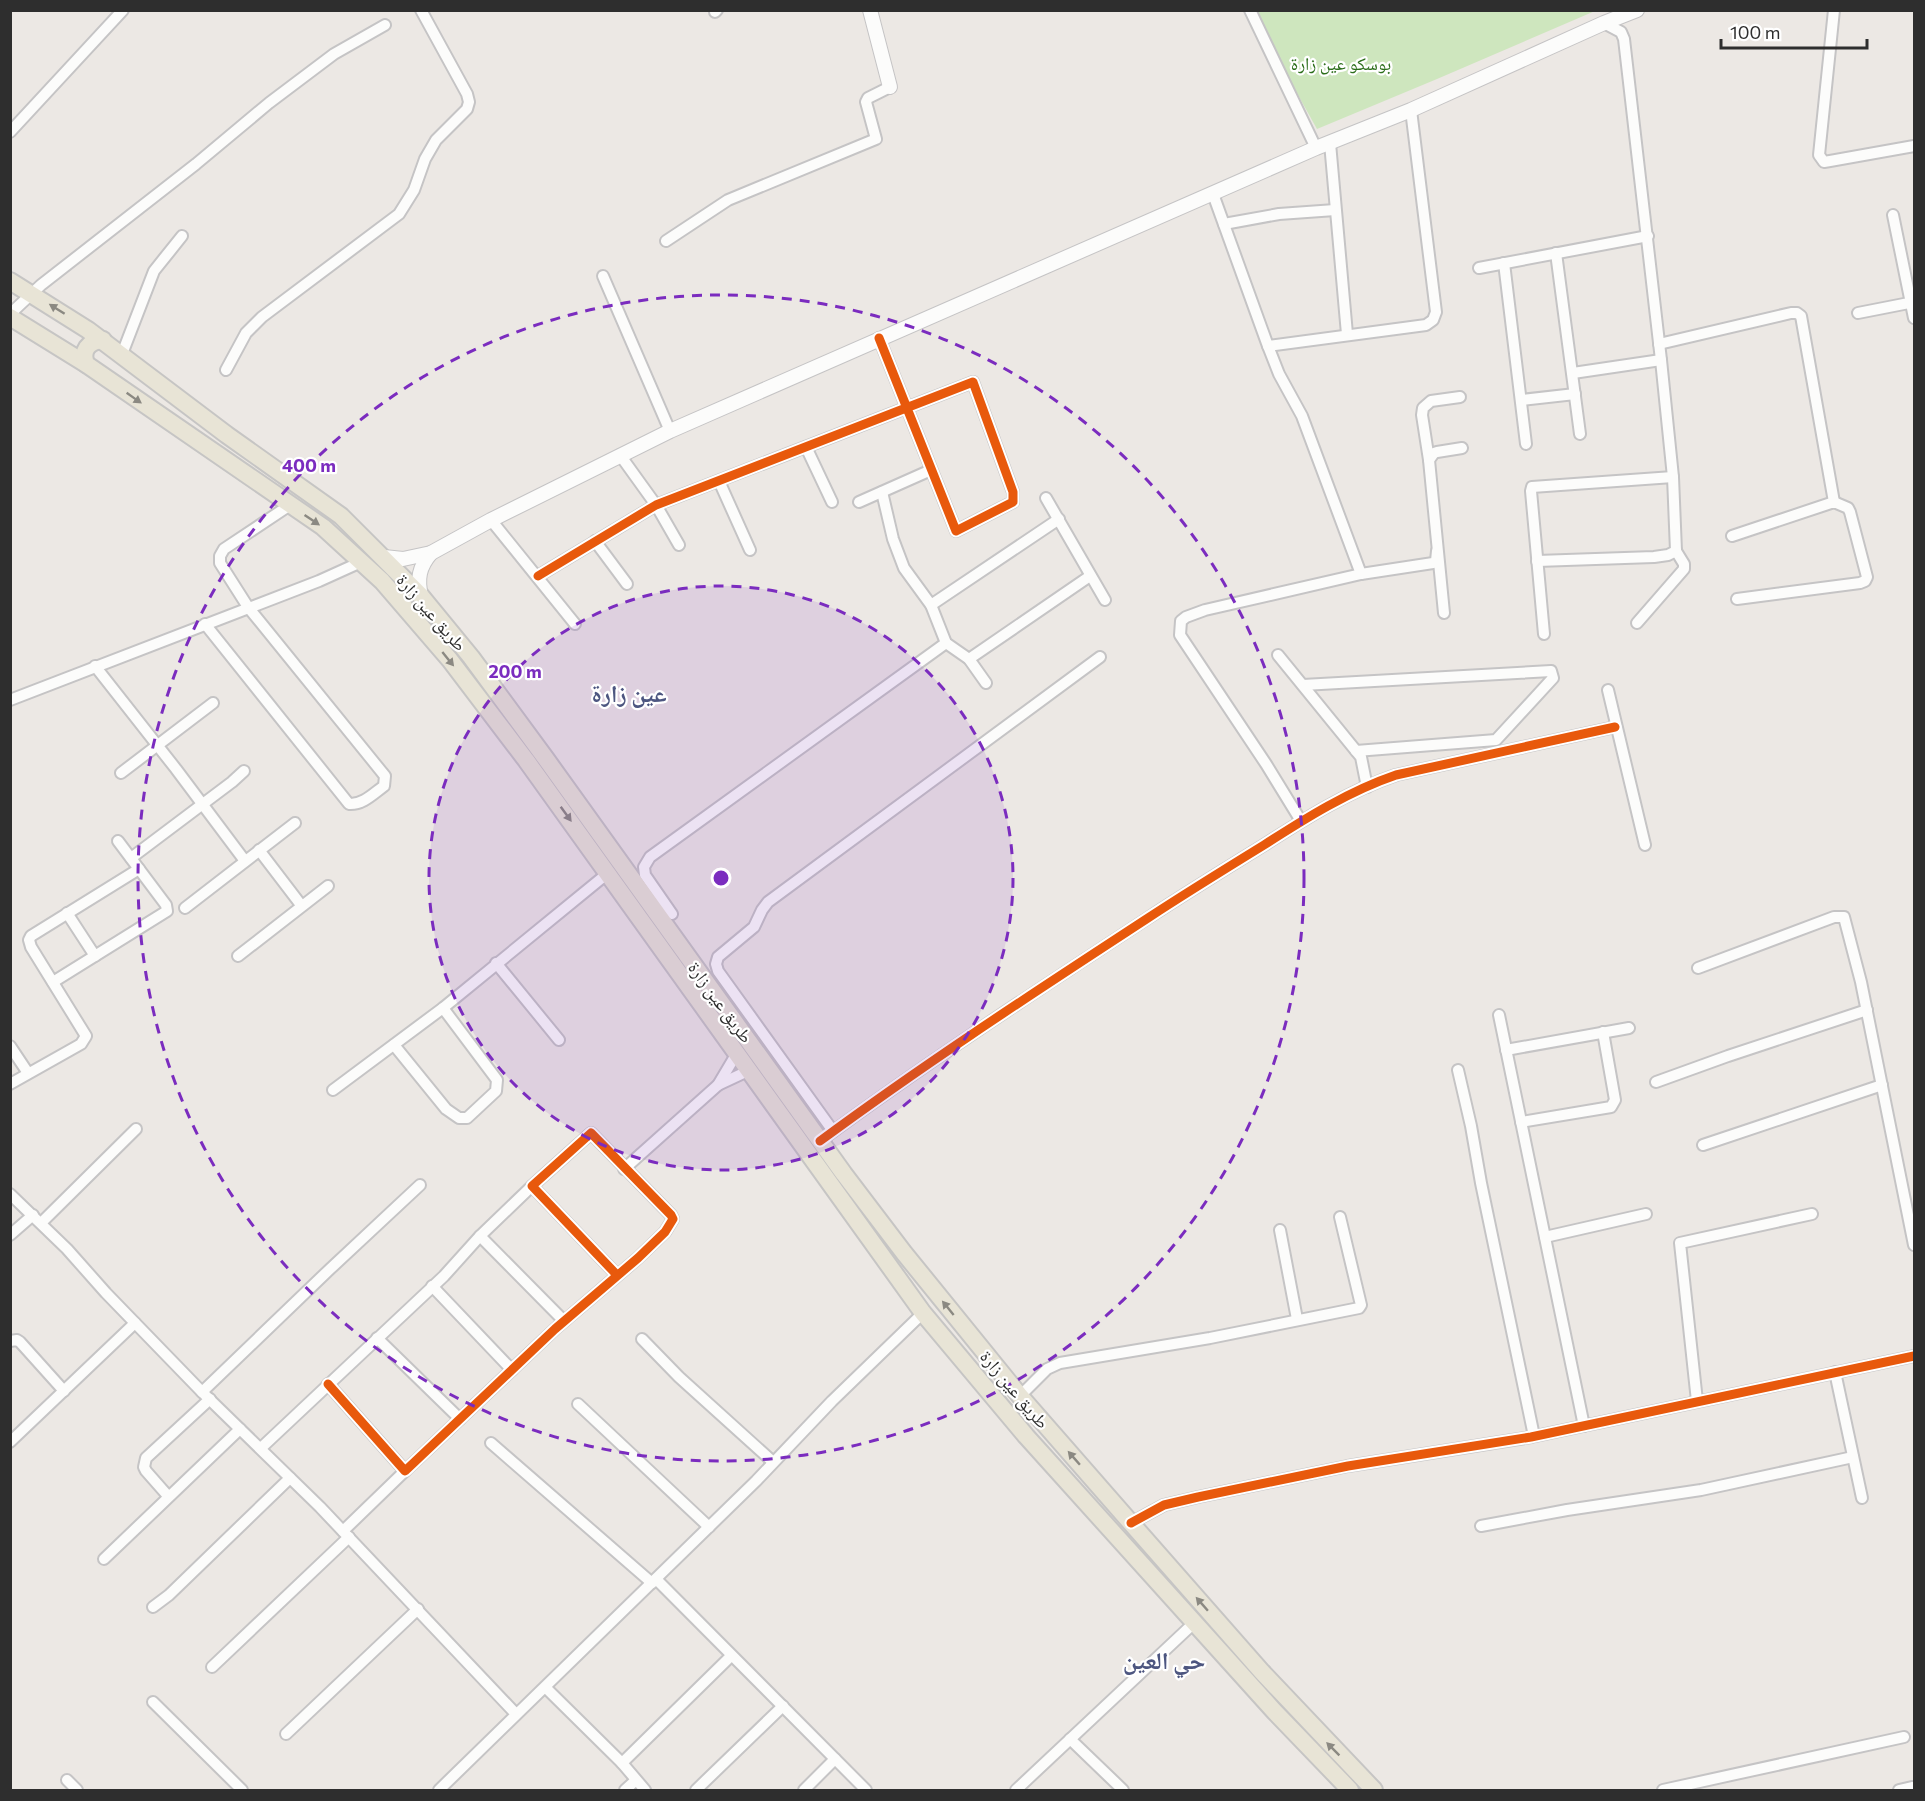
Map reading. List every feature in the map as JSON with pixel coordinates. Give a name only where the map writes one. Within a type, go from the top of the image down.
[{"type":"main road","points":[[870,10],[890,87]]},
{"type":"main road","points":[[384,557],[403,559],[431,553],[491,520],[670,431],[879,338],[1316,148],[1411,110],[1637,10]]},
{"type":"main road","name":"طريق عين زارة","points":[[10,281],[103,340],[227,435],[341,516],[422,596],[471,657],[827,1136],[897,1244],[1020,1396],[1270,1681],[1374,1791]]},
{"type":"main road","name":"طريق عين زارة","points":[[10,316],[86,364],[323,527],[382,581],[450,660],[608,873],[923,1313],[1026,1436],[1274,1711],[1350,1791]]},
{"type":"main road","points":[[86,364],[84,356],[87,347],[94,341],[103,340]]},
{"type":"main road","points":[[422,596],[418,585],[419,573],[423,562],[431,553]]},
{"type":"street","points":[[10,132],[123,10]]},
{"type":"street","points":[[226,370],[238,345],[253,324],[399,214],[410,198],[425,159],[436,140],[467,110],[469,102],[467,94],[422,10]]},
{"type":"street","points":[[1250,10],[1316,148]]},
{"type":"street","points":[[1834,10],[1820,159],[1824,162],[1914,146]]},
{"type":"street","points":[[1604,23],[1621,32],[1624,39],[1648,236],[1673,477],[1676,551],[1684,564],[1684,569],[1637,623]]},
{"type":"street","points":[[10,316],[32,293],[196,164],[269,103],[334,54],[385,26]]},
{"type":"street","points":[[666,241],[728,200],[876,140],[866,102],[868,98],[890,87]]},
{"type":"street","points":[[1268,346],[1426,325],[1433,320],[1436,312],[1411,110]]},
{"type":"street","points":[[1330,143],[1347,334]]},
{"type":"street","points":[[1213,194],[1268,346],[1279,374],[1302,416],[1361,573]]},
{"type":"street","points":[[1224,224],[1279,214],[1335,210]]},
{"type":"street","points":[[1893,215],[1913,303],[1914,318]]},
{"type":"street","points":[[122,354],[154,270],[182,236]]},
{"type":"street","points":[[1479,268],[1648,236]]},
{"type":"street","points":[[1556,253],[1580,434]]},
{"type":"street","points":[[1504,263],[1526,444]]},
{"type":"street","points":[[603,276],[670,431]]},
{"type":"street","points":[[1858,313],[1913,303]]},
{"type":"street","points":[[1659,344],[1791,313],[1801,316],[1834,502]]},
{"type":"street","points":[[538,576],[656,505],[908,409],[973,382],[1013,492],[1013,502],[956,531],[908,409],[879,338]]},
{"type":"street","points":[[1573,373],[1661,360]]},
{"type":"street","points":[[1521,400],[1575,394]]},
{"type":"street","points":[[1444,613],[1429,460],[1422,414],[1423,408],[1431,401],[1460,397]]},
{"type":"street","points":[[806,447],[832,502]]},
{"type":"street","points":[[1429,460],[1434,453],[1462,448]]},
{"type":"street","points":[[620,455],[656,505],[679,546]]},
{"type":"street","points":[[859,502],[932,470]]},
{"type":"street","points":[[1544,634],[1532,487],[1673,477]]},
{"type":"street","points":[[719,481],[750,550]]},
{"type":"street","points":[[882,492],[899,559],[931,605],[946,643],[969,659],[986,683]]},
{"type":"street","points":[[1046,498],[1105,600]]},
{"type":"street","points":[[1732,536],[1834,502],[1848,508],[1850,512],[1867,577],[1865,581],[1737,599]]},
{"type":"street","points":[[205,624],[349,804],[363,801],[384,786],[385,776],[248,607],[221,566],[221,552],[290,505]]},
{"type":"street","points":[[931,605],[1059,519]]},
{"type":"street","points":[[491,520],[575,624]]},
{"type":"street","points":[[595,541],[627,584]]},
{"type":"street","points":[[1301,821],[1180,635],[1181,621],[1186,616],[1205,610],[1361,573],[1433,563],[1436,561],[1437,551]]},
{"type":"street","points":[[1537,561],[1654,557],[1676,551]]},
{"type":"street","points":[[10,700],[319,581],[361,562]]},
{"type":"street","points":[[969,659],[1090,576]]},
{"type":"street","points":[[672,914],[645,875],[644,867],[650,857],[946,643]]},
{"type":"street","points":[[1278,656],[1361,757],[1367,787]]},
{"type":"street","points":[[1100,657],[768,902],[754,927],[718,957],[716,964],[718,971],[827,1136],[943,1052],[1186,892],[1301,821],[1367,787],[1396,775],[1615,727]]},
{"type":"street","points":[[95,666],[158,745],[244,861]]},
{"type":"street","points":[[1303,686],[1551,671],[1553,678],[1496,740],[1356,751]]},
{"type":"street","points":[[1608,690],[1645,845]]},
{"type":"street","points":[[121,773],[213,703]]},
{"type":"street","points":[[131,858],[244,771]]},
{"type":"street","points":[[185,908],[295,823]]},
{"type":"street","points":[[52,982],[167,911],[166,906],[118,841]]},
{"type":"street","points":[[259,850],[302,905]]},
{"type":"street","points":[[10,1084],[85,1040],[85,1033],[31,947],[29,940],[31,936],[139,869]]},
{"type":"street","points":[[333,1090],[443,1008],[608,873]]},
{"type":"street","points":[[238,956],[327,886]]},
{"type":"street","points":[[66,913],[95,956]]},
{"type":"street","points":[[1698,968],[1834,917],[1844,917],[1867,1010],[1914,1245]]},
{"type":"street","points":[[496,963],[559,1040]]},
{"type":"street","points":[[394,1045],[446,1109],[459,1118],[466,1118],[495,1091],[498,1080],[443,1008]]},
{"type":"street","points":[[1656,1082],[1738,1052],[1867,1010]]},
{"type":"street","points":[[1498,1016],[1584,1426]]},
{"type":"street","points":[[1506,1050],[1629,1028]]},
{"type":"street","points":[[1521,1122],[1613,1105],[1615,1100],[1603,1032]]},
{"type":"street","points":[[10,1046],[28,1073]]},
{"type":"street","points":[[718,1085],[737,1053]]},
{"type":"street","points":[[624,1169],[718,1085],[750,1070]]},
{"type":"street","points":[[1458,1070],[1534,1436]]},
{"type":"street","points":[[1703,1145],[1882,1085]]},
{"type":"street","points":[[41,1223],[136,1129]]},
{"type":"street","points":[[212,1667],[346,1534],[405,1471],[564,1321],[665,1232],[673,1220],[653,1195],[624,1169],[591,1133],[532,1186],[432,1286],[261,1448]]},
{"type":"street","points":[[168,1496],[146,1472],[144,1467],[146,1458],[330,1269],[420,1185]]},
{"type":"street","points":[[532,1186],[617,1275]]},
{"type":"street","points":[[10,1194],[41,1223],[206,1395],[346,1534],[516,1714]]},
{"type":"street","points":[[1545,1237],[1646,1214]]},
{"type":"street","points":[[1697,1401],[1680,1243],[1812,1214]]},
{"type":"street","points":[[10,1235],[33,1215]]},
{"type":"street","points":[[1020,1396],[1047,1369],[1060,1363],[1210,1338],[1297,1319],[1354,1310],[1361,1305],[1340,1217]]},
{"type":"street","points":[[1280,1230],[1297,1319]]},
{"type":"street","points":[[480,1236],[564,1321]]},
{"type":"street","points":[[432,1286],[512,1370]]},
{"type":"street","points":[[439,1791],[516,1714],[546,1688],[923,1313]]},
{"type":"street","points":[[10,1442],[135,1323]]},
{"type":"street","points":[[377,1338],[460,1419]]},
{"type":"street","points":[[642,1339],[679,1377],[773,1462]]},
{"type":"street","points":[[10,1341],[20,1342],[64,1391]]},
{"type":"street","points":[[1131,1523],[1164,1505],[1197,1497],[1348,1466],[1534,1436],[1914,1356]]},
{"type":"street","points":[[1835,1372],[1862,1498]]},
{"type":"street","points":[[328,1384],[405,1471]]},
{"type":"street","points":[[578,1404],[709,1527]]},
{"type":"street","points":[[104,1559],[240,1429]]},
{"type":"street","points":[[491,1443],[654,1581],[783,1706],[866,1791]]},
{"type":"street","points":[[1481,1526],[1567,1510],[1701,1490],[1853,1457]]},
{"type":"street","points":[[153,1607],[169,1595],[290,1478]]},
{"type":"street","points":[[286,1734],[418,1609]]},
{"type":"street","points":[[1016,1791],[1195,1622]]},
{"type":"street","points":[[622,1763],[732,1656]]},
{"type":"street","points":[[546,1688],[622,1763],[645,1791]]},
{"type":"street","points":[[153,1702],[242,1791]]},
{"type":"street","points":[[696,1791],[783,1706]]},
{"type":"street","points":[[1663,1791],[1904,1737]]},
{"type":"street","points":[[1070,1739],[1123,1791]]},
{"type":"street","points":[[804,1791],[835,1760]]},
{"type":"street","points":[[67,1780],[77,1791]]},
{"type":"street","points":[[625,1791],[635,1780]]},
{"type":"street","points":[[1899,1791],[1912,1787]]},
{"type":"green space","name":"بوسكو عين زارة","points":[[1251,11],[1595,11],[1317,129]]},
{"type":"cycle path","points":[[538,576],[656,505],[973,382],[1013,492],[1013,502],[956,531],[879,338]]},
{"type":"cycle path","points":[[820,1141],[1024,999],[1177,899],[1345,797],[1396,775],[1615,727]]},
{"type":"cycle path","points":[[328,1384],[405,1471],[555,1329],[638,1258],[665,1232],[673,1219],[591,1133],[532,1186],[617,1275]]},
{"type":"cycle path","points":[[1131,1523],[1164,1505],[1198,1497],[1348,1466],[1531,1437],[1914,1356]]},
{"type":"district","name":"عين زارة","points":[[629,692]]},
{"type":"district","name":"حي العين","points":[[1164,1659]]}]
